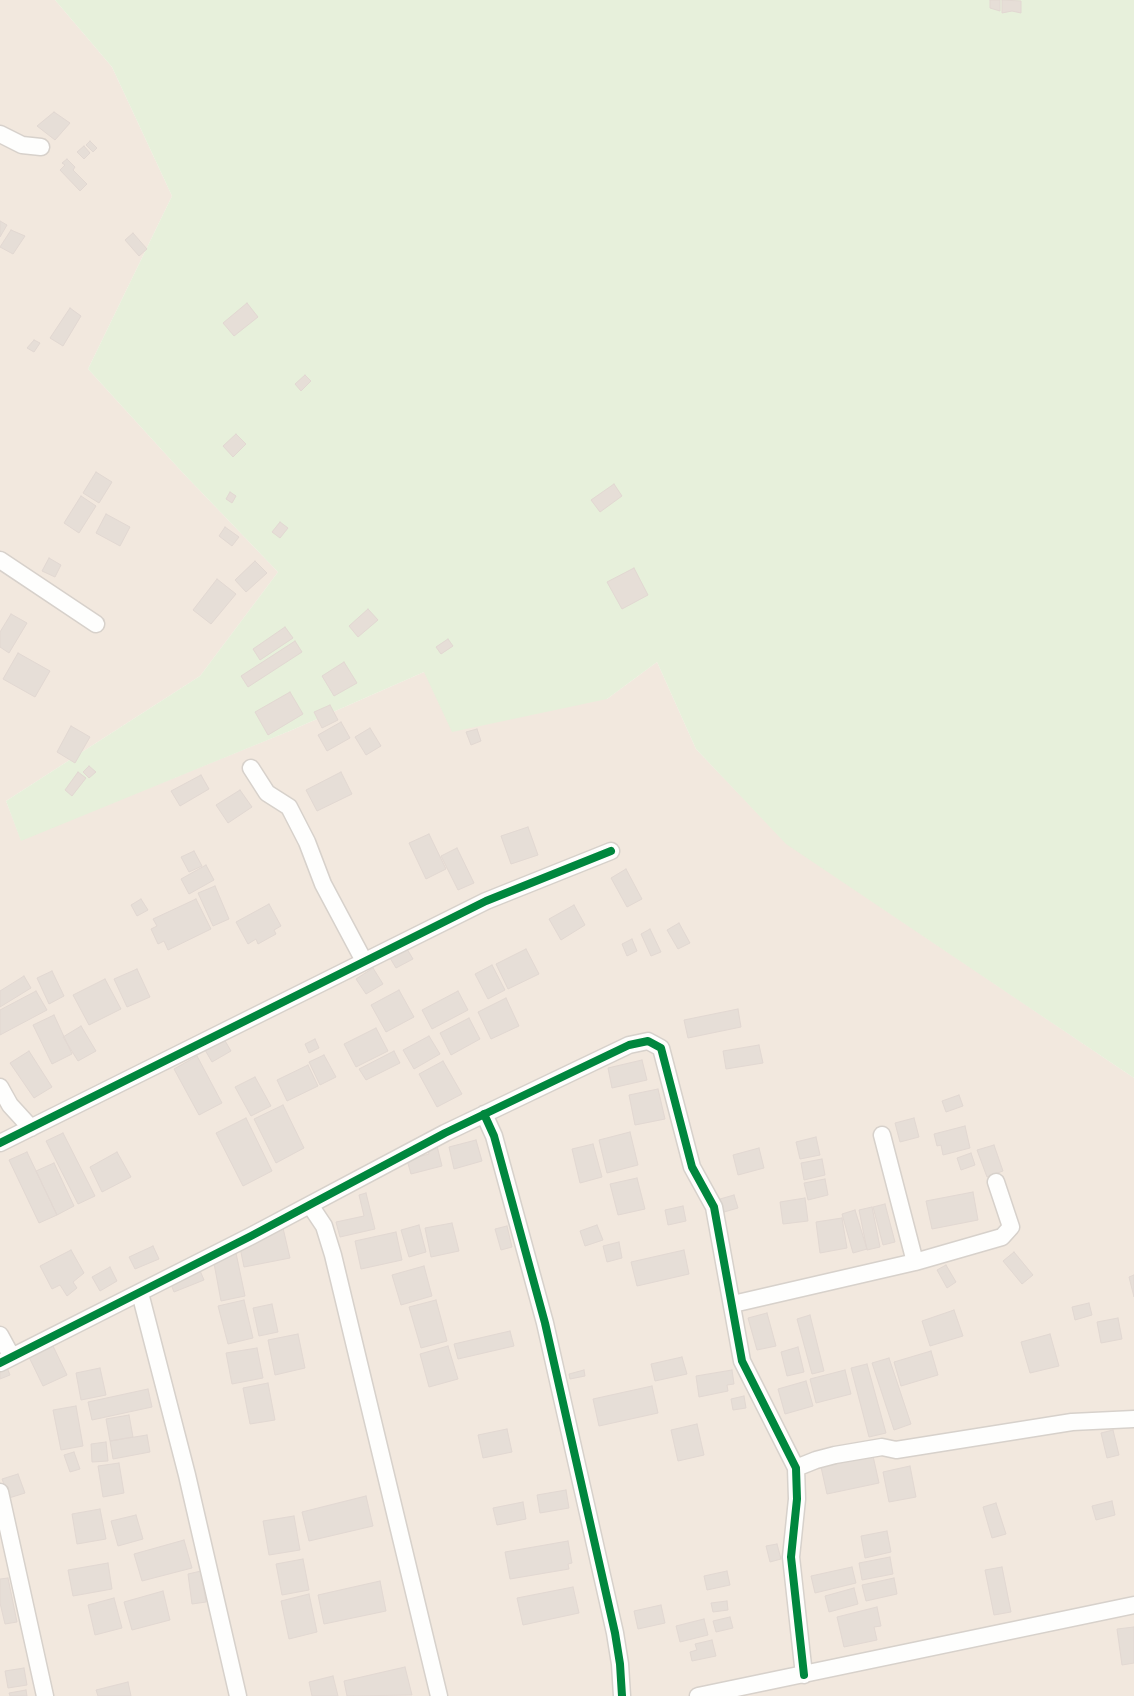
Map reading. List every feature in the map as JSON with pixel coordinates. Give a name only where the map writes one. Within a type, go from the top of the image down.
[{"type":"street","points":[[0,134],[22,145],[41,147]]},
{"type":"street","points":[[0,560],[96,624]]},
{"type":"street","points":[[250,768],[267,793],[289,807],[323,884],[364,961]]},
{"type":"street","points":[[0,1143],[486,901],[611,851]]},
{"type":"street","points":[[0,1335],[6,1360],[484,1114],[629,1045],[648,1041],[661,1048],[692,1167],[714,1208],[742,1361],[796,1468],[797,1499],[791,1557],[804,1674]]},
{"type":"street","points":[[0,1088],[10,1105],[31,1128]]},
{"type":"street","points":[[484,1114],[494,1136],[545,1323],[615,1633],[620,1664],[622,1696]]},
{"type":"street","points":[[882,1135],[915,1262]]},
{"type":"street","points":[[732,1304],[915,1262],[1002,1237],[1011,1227],[996,1182]]},
{"type":"street","points":[[310,1205],[324,1226],[333,1255],[439,1696]]},
{"type":"street","points":[[140,1292],[187,1475],[238,1696]]},
{"type":"street","points":[[796,1468],[834,1455],[882,1447],[896,1450],[1072,1422],[1134,1419]]},
{"type":"street","points":[[0,1492],[45,1696]]},
{"type":"street","points":[[698,1696],[1134,1605]]},
{"type":"shaded area","points":[[0,0],[55,0],[112,67],[172,196],[88,369],[182,472],[278,572],[200,676],[6,801],[21,840],[292,730],[424,672],[607,699],[657,662],[696,749],[786,843],[1134,1078],[1134,1696],[0,1696]]},
{"type":"green space","points":[[55,0],[1134,0],[1134,1078],[786,844],[696,749],[657,662],[607,699],[452,732],[424,672],[292,730],[21,841],[6,801],[200,676],[278,572],[182,472],[88,369],[172,196],[112,67]]},
{"type":"building","points":[[990,0],[1000,0],[1000,11],[990,8]]},
{"type":"building","points":[[1002,0],[1021,1],[1021,13],[1012,11],[1002,13]]},
{"type":"building","points":[[54,112],[70,123],[55,140],[37,126]]},
{"type":"building","points":[[90,141],[97,148],[93,152],[86,145]]},
{"type":"building","points":[[84,146],[90,153],[84,159],[77,152]]},
{"type":"building","points":[[67,159],[75,167],[73,170],[87,184],[80,191],[60,170],[65,165],[62,163]]},
{"type":"building","points":[[0,221],[7,225],[0,237]]},
{"type":"building","points":[[11,230],[25,236],[13,254],[0,247]]},
{"type":"building","points":[[133,233],[147,249],[139,256],[125,240]]},
{"type":"building","points":[[247,303],[258,317],[234,336],[223,323]]},
{"type":"building","points":[[70,308],[81,316],[63,346],[50,338]]},
{"type":"building","points":[[34,340],[40,343],[34,352],[27,348]]},
{"type":"building","points":[[305,375],[311,381],[301,391],[295,384]]},
{"type":"building","points":[[236,434],[246,444],[233,457],[223,446]]},
{"type":"building","points":[[96,472],[112,482],[99,503],[83,493]]},
{"type":"building","points":[[614,484],[622,496],[600,512],[591,500]]},
{"type":"building","points":[[230,492],[236,496],[232,503],[226,499]]},
{"type":"building","points":[[81,496],[96,506],[79,533],[64,523]]},
{"type":"building","points":[[106,514],[130,527],[120,546],[96,533]]},
{"type":"building","points":[[280,522],[288,528],[280,538],[272,532]]},
{"type":"building","points":[[225,527],[239,537],[232,546],[219,536]]},
{"type":"building","points":[[49,558],[61,565],[55,577],[42,571]]},
{"type":"building","points":[[255,561],[267,573],[246,592],[235,580]]},
{"type":"building","points":[[634,568],[648,595],[622,609],[607,582]]},
{"type":"building","points":[[217,579],[236,594],[211,624],[193,610]]},
{"type":"building","points":[[368,609],[378,620],[358,637],[349,626]]},
{"type":"building","points":[[11,614],[27,623],[9,653],[0,647],[0,632]]},
{"type":"building","points":[[285,627],[293,638],[260,660],[253,649]]},
{"type":"building","points":[[448,639],[453,646],[441,654],[436,647]]},
{"type":"building","points":[[295,641],[302,652],[248,687],[241,676]]},
{"type":"building","points":[[18,653],[50,671],[35,697],[3,679]]},
{"type":"building","points":[[344,662],[357,683],[334,696],[322,676]]},
{"type":"building","points":[[290,692],[303,714],[268,735],[255,712]]},
{"type":"building","points":[[330,705],[338,720],[322,728],[314,712]]},
{"type":"building","points":[[341,722],[350,738],[327,751],[318,735]]},
{"type":"building","points":[[71,726],[90,737],[75,763],[57,752]]},
{"type":"building","points":[[370,728],[381,746],[366,755],[355,737]]},
{"type":"building","points":[[477,729],[481,741],[471,745],[466,732]]},
{"type":"building","points":[[89,766],[96,772],[89,778],[83,772]]},
{"type":"building","points":[[78,772],[86,778],[72,796],[65,790]]},
{"type":"building","points":[[341,772],[352,794],[317,811],[306,790]]},
{"type":"building","points":[[201,775],[209,789],[180,806],[171,791]]},
{"type":"building","points":[[240,790],[252,807],[228,823],[216,805]]},
{"type":"building","points":[[528,827],[538,855],[511,864],[501,836]]},
{"type":"building","points":[[429,834],[446,869],[426,879],[409,843]]},
{"type":"building","points":[[457,848],[474,883],[458,890],[441,856]]},
{"type":"building","points":[[194,851],[202,866],[189,872],[181,857]]},
{"type":"building","points":[[206,865],[214,880],[189,894],[181,879]]},
{"type":"building","points":[[626,869],[642,899],[627,907],[611,878]]},
{"type":"building","points":[[215,886],[229,919],[213,926],[198,893]]},
{"type":"building","points":[[141,899],[148,910],[137,916],[131,905]]},
{"type":"building","points":[[196,899],[211,929],[168,950],[164,941],[158,944],[151,929],[157,926],[153,919]]},
{"type":"building","points":[[269,904],[281,926],[274,930],[276,934],[258,944],[256,939],[248,944],[236,922]]},
{"type":"building","points":[[574,905],[585,925],[561,940],[549,919]]},
{"type":"building","points":[[679,923],[690,943],[678,949],[667,930]]},
{"type":"building","points":[[650,929],[661,952],[651,956],[641,934]]},
{"type":"building","points":[[632,939],[637,951],[627,956],[622,944]]},
{"type":"building","points":[[407,949],[413,959],[396,968],[390,958]]},
{"type":"building","points":[[526,949],[539,974],[508,989],[496,964]]},
{"type":"building","points":[[492,965],[505,990],[488,999],[475,974]]},
{"type":"building","points":[[373,968],[383,984],[366,994],[356,979]]},
{"type":"building","points":[[137,969],[150,997],[127,1007],[114,979]]},
{"type":"building","points":[[52,971],[64,996],[49,1004],[37,978]]},
{"type":"building","points":[[24,976],[31,988],[0,1007],[0,991]]},
{"type":"building","points":[[105,979],[121,1009],[89,1025],[73,995]]},
{"type":"building","points":[[399,990],[414,1017],[386,1032],[371,1005]]},
{"type":"building","points":[[36,991],[47,1010],[0,1035],[0,1010]]},
{"type":"building","points":[[458,991],[468,1010],[432,1029],[422,1010]]},
{"type":"building","points":[[506,998],[519,1026],[491,1039],[478,1012]]},
{"type":"building","points":[[738,1009],[741,1027],[688,1038],[684,1020]]},
{"type":"building","points":[[54,1015],[72,1054],[52,1064],[33,1025]]},
{"type":"building","points":[[469,1018],[480,1039],[451,1055],[440,1033]]},
{"type":"building","points":[[81,1026],[96,1051],[78,1061],[63,1037]]},
{"type":"building","points":[[376,1028],[388,1051],[356,1067],[344,1044]]},
{"type":"building","points":[[429,1036],[440,1054],[414,1069],[403,1050]]},
{"type":"building","points":[[224,1039],[231,1051],[212,1062],[205,1050]]},
{"type":"building","points":[[315,1039],[319,1048],[309,1053],[305,1044]]},
{"type":"building","points":[[759,1045],[763,1063],[726,1069],[723,1051]]},
{"type":"building","points":[[29,1051],[52,1087],[34,1098],[10,1063]]},
{"type":"building","points":[[394,1051],[400,1063],[366,1080],[359,1069]]},
{"type":"building","points":[[324,1055],[336,1077],[320,1085],[309,1062]]},
{"type":"building","points":[[197,1056],[222,1103],[199,1115],[174,1069]]},
{"type":"building","points":[[642,1060],[647,1080],[612,1088],[608,1068]]},
{"type":"building","points":[[443,1061],[462,1094],[437,1107],[419,1074]]},
{"type":"building","points":[[308,1065],[318,1086],[287,1101],[277,1080]]},
{"type":"building","points":[[255,1077],[271,1106],[251,1116],[235,1087]]},
{"type":"building","points":[[658,1089],[665,1119],[635,1125],[629,1095]]},
{"type":"building","points":[[959,1095],[963,1106],[946,1112],[942,1101]]},
{"type":"building","points":[[283,1105],[304,1148],[276,1163],[254,1119]]},
{"type":"building","points":[[246,1118],[272,1171],[243,1186],[216,1133]]},
{"type":"building","points":[[914,1118],[919,1137],[900,1142],[895,1123]]},
{"type":"building","points":[[965,1126],[970,1148],[943,1155],[941,1145],[937,1146],[934,1134]]},
{"type":"building","points":[[630,1132],[638,1165],[607,1173],[599,1140]]},
{"type":"building","points":[[63,1133],[95,1196],[78,1204],[46,1141]]},
{"type":"building","points":[[816,1137],[820,1155],[800,1159],[796,1142]]},
{"type":"building","points":[[476,1140],[482,1161],[454,1169],[449,1147]]},
{"type":"building","points":[[593,1144],[602,1177],[580,1183],[572,1149]]},
{"type":"building","points":[[994,1145],[1003,1171],[987,1177],[977,1150]]},
{"type":"building","points":[[437,1146],[442,1166],[411,1174],[407,1160],[429,1154],[427,1148]]},
{"type":"building","points":[[759,1148],[764,1168],[738,1175],[733,1155]]},
{"type":"building","points":[[27,1152],[57,1215],[39,1223],[9,1160]]},
{"type":"building","points":[[117,1152],[131,1177],[102,1192],[90,1167]]},
{"type":"building","points":[[971,1153],[975,1165],[961,1170],[957,1158]]},
{"type":"building","points":[[822,1159],[825,1175],[804,1180],[801,1163]]},
{"type":"building","points":[[54,1163],[74,1206],[57,1215],[36,1171]]},
{"type":"building","points":[[637,1178],[645,1209],[618,1215],[610,1184]]},
{"type":"building","points":[[825,1179],[828,1195],[808,1200],[804,1183]]},
{"type":"building","points":[[973,1192],[978,1220],[932,1229],[926,1201]]},
{"type":"building","points":[[366,1193],[375,1229],[340,1237],[336,1222],[364,1216],[359,1195]]},
{"type":"building","points":[[734,1195],[738,1208],[724,1212],[720,1199]]},
{"type":"building","points":[[805,1198],[808,1221],[783,1224],[780,1202]]},
{"type":"building","points":[[885,1204],[895,1242],[883,1245],[873,1207]]},
{"type":"building","points":[[683,1206],[686,1221],[668,1225],[665,1210]]},
{"type":"building","points":[[872,1207],[880,1247],[867,1250],[859,1210]]},
{"type":"building","points":[[855,1210],[867,1249],[853,1253],[842,1214]]},
{"type":"building","points":[[842,1218],[847,1248],[820,1253],[816,1222]]},
{"type":"building","points":[[452,1223],[459,1251],[431,1257],[425,1228]]},
{"type":"building","points":[[419,1225],[426,1252],[409,1257],[401,1230]]},
{"type":"building","points":[[597,1225],[603,1240],[585,1246],[580,1231]]},
{"type":"building","points":[[507,1226],[512,1247],[501,1250],[495,1229]]},
{"type":"building","points":[[283,1228],[290,1258],[244,1267],[238,1238]]},
{"type":"building","points":[[396,1232],[402,1260],[361,1269],[355,1241]]},
{"type":"building","points":[[619,1242],[622,1258],[607,1262],[603,1246]]},
{"type":"building","points":[[153,1246],[159,1259],[135,1269],[129,1257]]},
{"type":"building","points":[[71,1250],[84,1273],[73,1282],[77,1288],[67,1296],[60,1285],[52,1289],[40,1266]]},
{"type":"building","points":[[684,1250],[689,1274],[637,1286],[631,1262]]},
{"type":"building","points":[[1014,1252],[1033,1275],[1022,1284],[1003,1261]]},
{"type":"building","points":[[236,1253],[245,1296],[221,1301],[213,1258]]},
{"type":"building","points":[[946,1265],[956,1282],[947,1288],[937,1270]]},
{"type":"building","points":[[198,1266],[204,1280],[174,1292],[168,1277]]},
{"type":"building","points":[[424,1266],[432,1296],[401,1305],[392,1275]]},
{"type":"building","points":[[110,1267],[117,1281],[100,1291],[92,1277]]},
{"type":"building","points":[[1134,1275],[1134,1297],[1129,1277]]},
{"type":"building","points":[[244,1300],[253,1338],[228,1344],[218,1306]]},
{"type":"building","points":[[436,1300],[447,1341],[421,1348],[409,1307]]},
{"type":"building","points":[[1089,1303],[1092,1315],[1075,1320],[1072,1307]]},
{"type":"building","points":[[272,1304],[278,1332],[259,1336],[253,1308]]},
{"type":"building","points":[[954,1310],[963,1336],[930,1346],[922,1321]]},
{"type":"building","points":[[767,1313],[776,1346],[757,1350],[748,1318]]},
{"type":"building","points":[[810,1315],[824,1371],[812,1374],[797,1319]]},
{"type":"building","points":[[1118,1318],[1122,1339],[1101,1343],[1097,1322]]},
{"type":"building","points":[[510,1331],[514,1346],[458,1359],[454,1344]]},
{"type":"building","points":[[298,1334],[305,1368],[275,1375],[268,1340]]},
{"type":"building","points":[[1050,1334],[1059,1366],[1030,1373],[1021,1342]]},
{"type":"building","points":[[52,1344],[67,1375],[43,1386],[28,1355]]},
{"type":"building","points":[[448,1346],[458,1379],[429,1387],[420,1354]]},
{"type":"building","points":[[798,1347],[804,1372],[787,1376],[781,1352]]},
{"type":"building","points":[[257,1348],[263,1378],[232,1384],[226,1353]]},
{"type":"building","points":[[931,1351],[938,1375],[901,1386],[894,1362]]},
{"type":"building","points":[[682,1357],[687,1374],[655,1381],[651,1364]]},
{"type":"building","points":[[889,1358],[911,1424],[894,1430],[872,1363]]},
{"type":"building","points":[[867,1364],[886,1433],[869,1437],[851,1368]]},
{"type":"building","points":[[6,1365],[10,1375],[0,1379],[0,1368]]},
{"type":"building","points":[[100,1368],[106,1395],[81,1400],[76,1373]]},
{"type":"building","points":[[584,1370],[585,1376],[570,1379],[569,1374]]},
{"type":"building","points":[[732,1370],[734,1384],[727,1385],[728,1391],[699,1397],[696,1376]]},
{"type":"building","points":[[845,1370],[851,1394],[816,1403],[810,1379]]},
{"type":"building","points":[[806,1381],[813,1406],[785,1414],[778,1389]]},
{"type":"building","points":[[268,1383],[275,1420],[250,1424],[243,1388]]},
{"type":"building","points":[[652,1386],[658,1413],[599,1426],[593,1399]]},
{"type":"building","points":[[148,1389],[152,1407],[92,1420],[88,1402]]},
{"type":"building","points":[[744,1396],[746,1408],[733,1410],[731,1399]]},
{"type":"building","points":[[76,1406],[83,1446],[61,1450],[53,1410]]},
{"type":"building","points":[[129,1415],[133,1437],[110,1441],[106,1419]]},
{"type":"building","points":[[697,1424],[704,1455],[678,1461],[671,1430]]},
{"type":"building","points":[[507,1429],[512,1452],[483,1458],[478,1435]]},
{"type":"building","points":[[1113,1430],[1119,1455],[1107,1458],[1101,1433]]},
{"type":"building","points":[[147,1435],[150,1452],[113,1459],[110,1441]]},
{"type":"building","points":[[106,1442],[108,1461],[92,1462],[91,1444]]},
{"type":"building","points":[[74,1452],[80,1469],[70,1472],[64,1455]]},
{"type":"building","points":[[873,1456],[879,1483],[827,1494],[821,1467]]},
{"type":"building","points":[[119,1463],[124,1493],[103,1497],[98,1466]]},
{"type":"building","points":[[910,1466],[916,1497],[889,1502],[883,1472]]},
{"type":"building","points":[[18,1474],[25,1493],[9,1498],[2,1479]]},
{"type":"building","points":[[566,1490],[569,1508],[540,1513],[537,1495]]},
{"type":"building","points":[[366,1496],[373,1526],[309,1541],[302,1512]]},
{"type":"building","points":[[1112,1501],[1115,1515],[1096,1520],[1092,1506]]},
{"type":"building","points":[[523,1502],[526,1519],[497,1525],[493,1508]]},
{"type":"building","points":[[996,1503],[1006,1534],[992,1538],[983,1507]]},
{"type":"building","points":[[100,1509],[106,1539],[77,1544],[72,1514]]},
{"type":"building","points":[[136,1515],[143,1539],[118,1546],[111,1521]]},
{"type":"building","points":[[294,1516],[300,1550],[269,1555],[263,1521]]},
{"type":"building","points":[[887,1531],[891,1552],[865,1558],[861,1536]]},
{"type":"building","points":[[184,1540],[192,1568],[142,1581],[134,1554]]},
{"type":"building","points":[[568,1541],[572,1563],[568,1564],[569,1569],[510,1579],[505,1552]]},
{"type":"building","points":[[777,1544],[781,1559],[770,1562],[766,1546]]},
{"type":"building","points":[[890,1557],[893,1574],[862,1580],[859,1563]]},
{"type":"building","points":[[303,1559],[309,1590],[282,1595],[276,1564]]},
{"type":"building","points":[[108,1563],[112,1589],[73,1596],[68,1570]]},
{"type":"building","points":[[852,1567],[856,1583],[815,1593],[811,1576]]},
{"type":"building","points":[[1002,1567],[1011,1612],[994,1615],[985,1570]]},
{"type":"building","points":[[201,1571],[206,1602],[192,1604],[188,1574]]},
{"type":"building","points":[[727,1571],[730,1585],[707,1590],[704,1576]]},
{"type":"building","points":[[8,1578],[17,1622],[5,1624],[0,1603],[0,1579]]},
{"type":"building","points":[[894,1578],[897,1594],[866,1601],[862,1585]]},
{"type":"building","points":[[380,1581],[386,1611],[324,1624],[318,1595]]},
{"type":"building","points":[[573,1587],[579,1613],[523,1625],[517,1598]]},
{"type":"building","points":[[854,1588],[858,1604],[829,1612],[825,1596]]},
{"type":"building","points":[[163,1591],[170,1620],[132,1630],[124,1602]]},
{"type":"building","points":[[309,1594],[317,1632],[289,1639],[281,1601]]},
{"type":"building","points":[[114,1598],[122,1628],[95,1635],[88,1605]]},
{"type":"building","points":[[727,1601],[728,1610],[713,1612],[711,1603]]},
{"type":"building","points":[[661,1605],[665,1623],[638,1629],[634,1611]]},
{"type":"building","points":[[877,1607],[881,1626],[874,1627],[877,1640],[844,1647],[837,1617]]},
{"type":"building","points":[[730,1617],[733,1628],[716,1632],[713,1621]]},
{"type":"building","points":[[704,1619],[708,1635],[680,1642],[676,1626]]},
{"type":"building","points":[[1134,1627],[1134,1663],[1122,1665],[1117,1629]]},
{"type":"building","points":[[712,1640],[716,1656],[692,1661],[690,1652],[697,1650],[695,1644]]},
{"type":"building","points":[[405,1667],[412,1695],[347,1696],[344,1681]]},
{"type":"building","points":[[24,1668],[27,1685],[8,1688],[5,1671]]},
{"type":"building","points":[[333,1676],[338,1696],[312,1696],[309,1682]]},
{"type":"building","points":[[128,1682],[131,1696],[98,1696],[96,1690]]},
{"type":"building","points":[[26,1690],[27,1696],[10,1696],[9,1693]]},
{"type":"cycle path","points":[[0,1143],[486,901],[611,851]]},
{"type":"cycle path","points":[[0,1363],[251,1236],[445,1133],[629,1045],[648,1041],[661,1048],[692,1167],[714,1207],[742,1361],[796,1468],[797,1499],[791,1557],[804,1675]]},
{"type":"cycle path","points":[[484,1114],[494,1136],[545,1323],[615,1633],[620,1664],[622,1696]]}]
